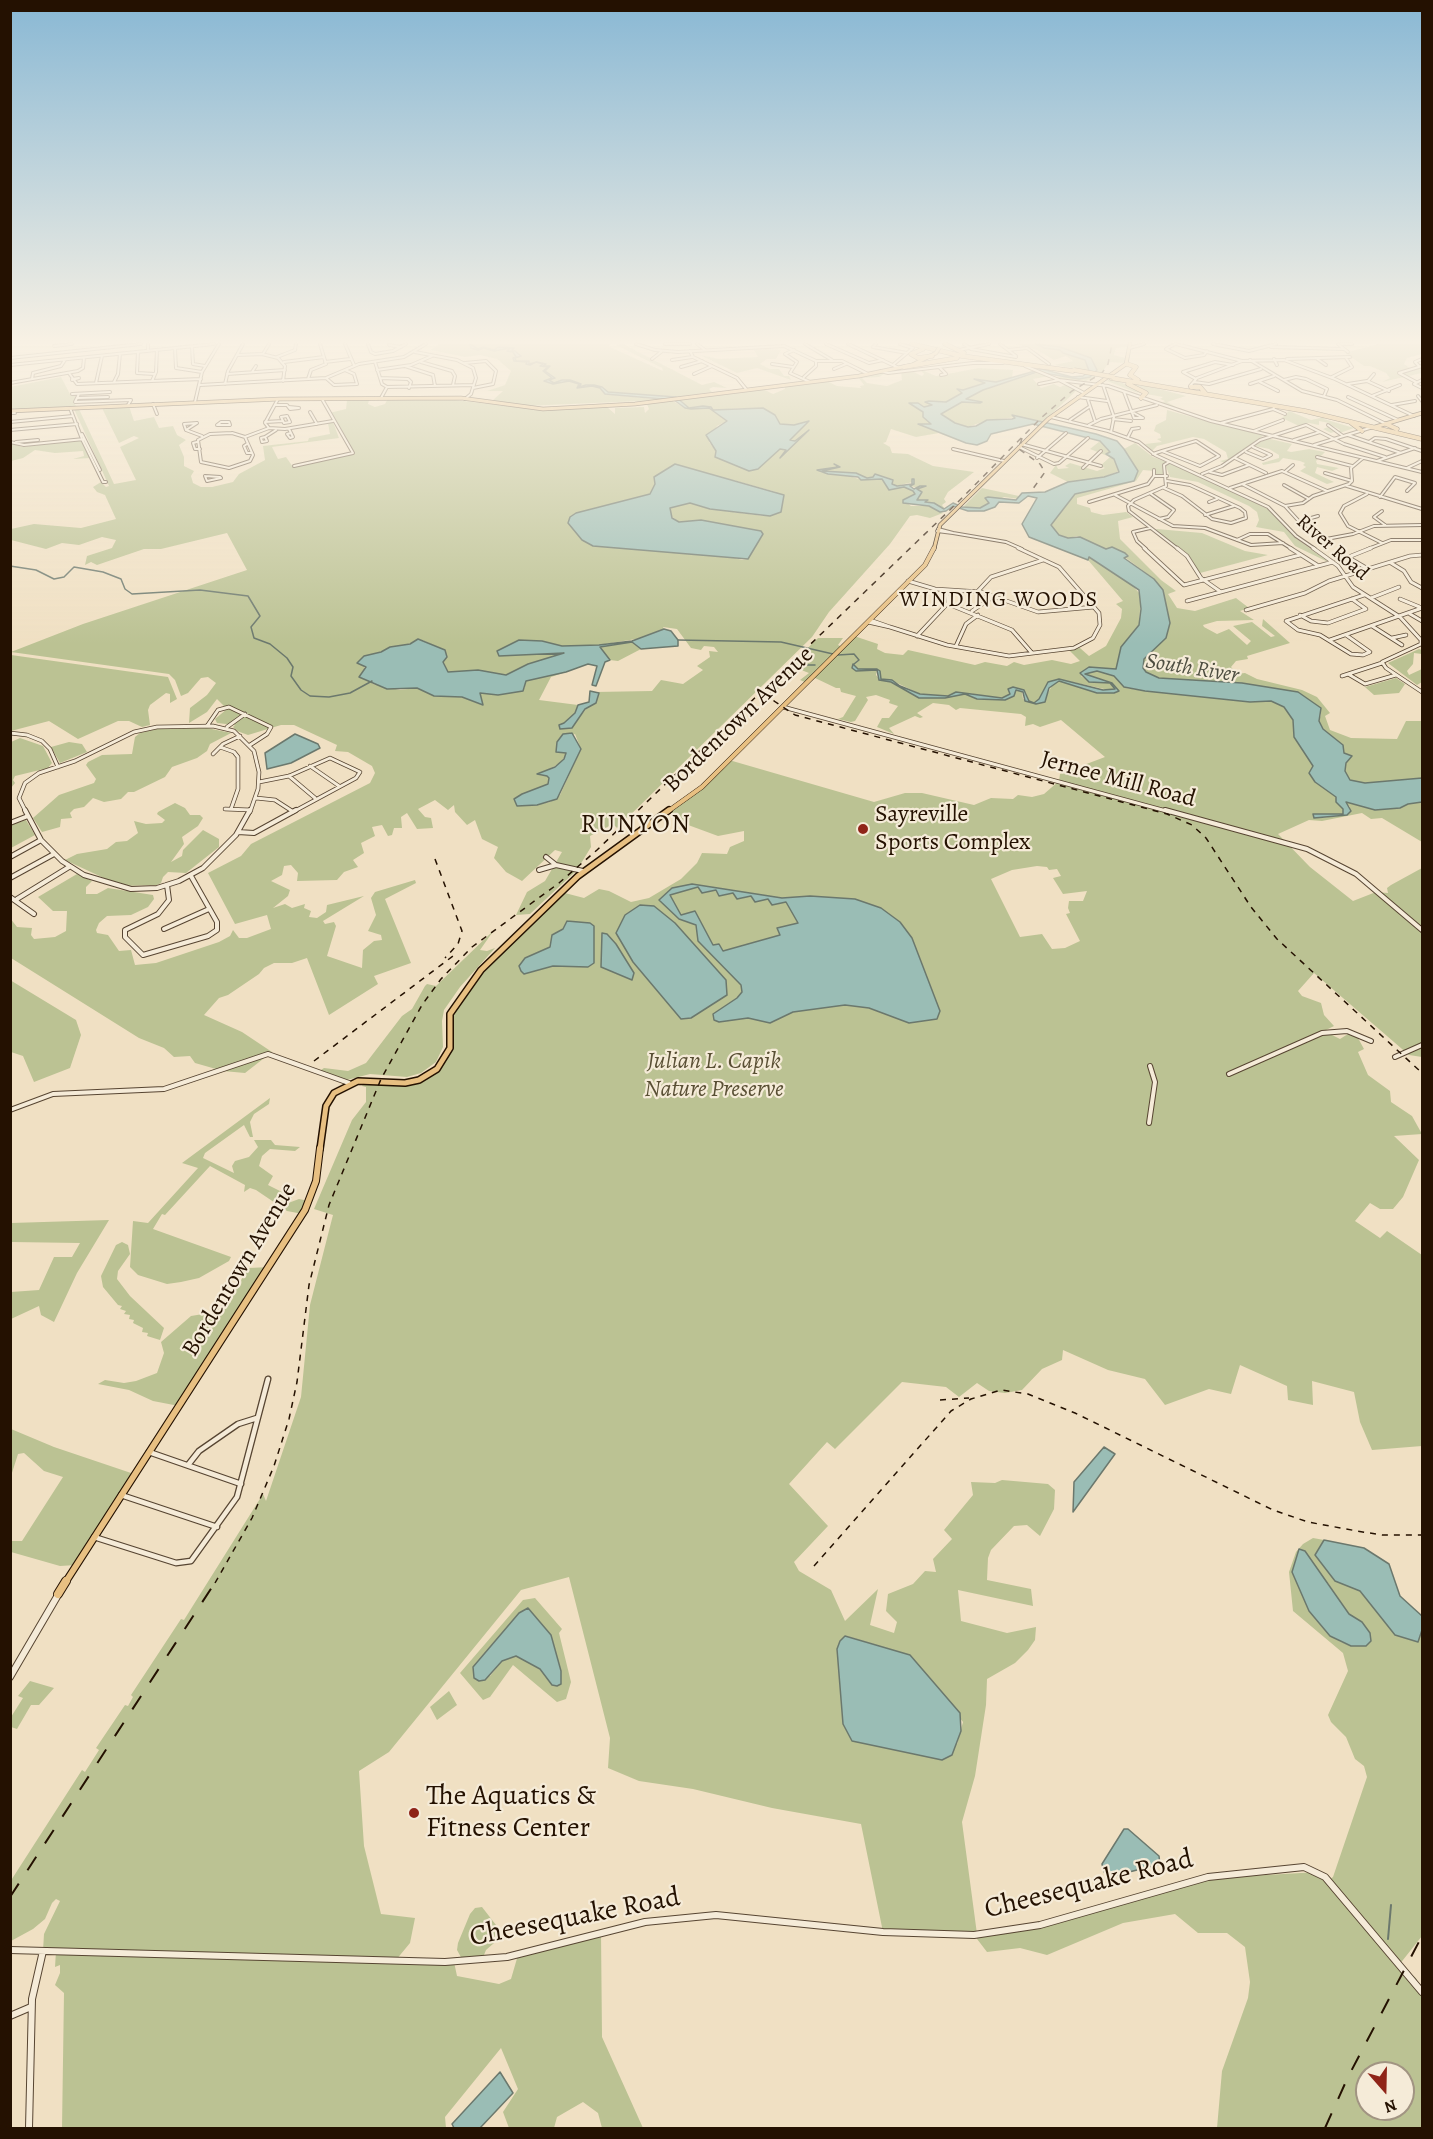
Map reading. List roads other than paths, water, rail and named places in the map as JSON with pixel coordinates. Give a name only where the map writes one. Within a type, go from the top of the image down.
[{"type":"main road","name":"Bordentown Avenue","points":[[58,1594],[305,1210],[316,1181],[326,1106],[334,1094],[349,1083],[366,1080],[405,1083],[419,1080],[437,1069],[450,1048],[450,1014],[481,970],[583,872],[692,797],[930,558],[938,530],[1022,444]]},
{"type":"street","points":[[86,444],[103,482],[106,482],[86,444]]},
{"type":"street","points":[[198,444],[199,459],[202,464],[225,468],[244,465],[253,458],[248,444]]},
{"type":"street","points":[[294,466],[352,453],[347,444]]},
{"type":"street","points":[[1036,458],[1053,444]]},
{"type":"street","points":[[1020,446],[1036,458],[1051,464],[1059,463],[1081,444]]},
{"type":"street","name":"River Road","points":[[1141,444],[1152,454],[1271,508],[1296,536],[1334,562],[1351,585],[1400,617],[1421,640],[1422,645]]},
{"type":"street","points":[[1152,454],[1191,444]]},
{"type":"street","points":[[1162,451],[1200,466],[1214,460],[1219,453],[1201,444]]},
{"type":"street","points":[[1201,475],[1226,464],[1256,444]]},
{"type":"street","points":[[1305,444],[1422,472]]},
{"type":"street","points":[[1314,446],[1320,444]]},
{"type":"street","points":[[1348,444],[1385,457]]},
{"type":"street","points":[[1374,444],[1401,453]]},
{"type":"street","points":[[1402,444],[1422,451]]},
{"type":"street","points":[[1020,446],[1101,466]]},
{"type":"street","points":[[1245,452],[1263,459],[1271,455],[1253,447]]},
{"type":"street","points":[[1377,461],[1416,448]]},
{"type":"street","points":[[953,449],[1004,461]]},
{"type":"street","points":[[1083,468],[1101,451]]},
{"type":"street","points":[[1317,457],[1352,466]]},
{"type":"street","points":[[1234,458],[1267,474]]},
{"type":"street","points":[[1352,466],[1363,458]]},
{"type":"street","points":[[1214,460],[1226,464]]},
{"type":"street","points":[[1164,488],[1167,479],[1164,465],[1169,461]]},
{"type":"street","points":[[1406,468],[1422,461]]},
{"type":"street","points":[[1209,471],[1224,474],[1249,465]]},
{"type":"street","points":[[1230,488],[1267,474],[1286,471],[1293,465]]},
{"type":"street","points":[[1352,466],[1352,481]]},
{"type":"street","points":[[1089,502],[1148,484],[1154,476],[1154,470]]},
{"type":"street","points":[[1286,471],[1327,491]]},
{"type":"street","points":[[1325,473],[1352,481]]},
{"type":"street","points":[[1154,476],[1190,485],[1235,506],[1246,514],[1242,522],[1221,522],[1205,515],[1184,497],[1164,488],[1131,502],[1128,508],[1130,513],[1187,556],[1204,581],[1221,592]]},
{"type":"street","points":[[1380,497],[1393,478],[1401,477],[1415,483],[1407,491]]},
{"type":"street","points":[[1285,506],[1309,499],[1352,481]]},
{"type":"street","points":[[1241,484],[1285,506],[1307,530]]},
{"type":"street","points":[[1284,485],[1309,499]]},
{"type":"street","points":[[1346,485],[1367,494],[1422,509]]},
{"type":"street","points":[[1150,494],[1174,510],[1168,517],[1159,519]]},
{"type":"street","points":[[1367,494],[1344,506],[1340,511],[1345,523],[1382,543]]},
{"type":"street","points":[[1115,495],[1173,526],[1204,528],[1237,540],[1263,546],[1283,543]]},
{"type":"street","points":[[1209,502],[1218,499]]},
{"type":"street","points":[[1205,515],[1235,506]]},
{"type":"street","points":[[1382,511],[1375,514],[1374,518],[1386,526]]},
{"type":"street","points":[[1300,521],[1318,516]]},
{"type":"street","points":[[1321,540],[1360,532],[1369,527],[1422,525]]},
{"type":"street","points":[[1150,528],[1133,533],[1139,544],[1158,560],[1169,574],[1184,585],[1300,555]]},
{"type":"street","points":[[869,621],[956,646],[1007,656],[1070,649],[1089,641],[1101,621],[1095,607],[1061,568],[1006,542],[938,530]]},
{"type":"street","points":[[1237,540],[1257,533],[1268,534],[1318,566]]},
{"type":"street","points":[[1369,570],[1354,561],[1351,556],[1382,543],[1400,539],[1422,540]]},
{"type":"street","points":[[1246,610],[1390,562],[1422,555]]},
{"type":"street","points":[[977,592],[990,577],[1028,567],[1044,559]]},
{"type":"street","points":[[1187,601],[1334,562]]},
{"type":"street","points":[[1390,562],[1404,571],[1408,579],[1422,588]]},
{"type":"street","points":[[907,582],[947,591],[977,592],[1038,612],[1095,607]]},
{"type":"street","points":[[1417,585],[1422,583]]},
{"type":"street","points":[[1371,598],[1399,587]]},
{"type":"street","points":[[917,636],[948,604],[947,591]]},
{"type":"street","points":[[1346,635],[1370,652],[1363,655],[1351,654],[1329,640],[1298,630],[1286,621],[1365,594]]},
{"type":"street","points":[[971,611],[993,597]]},
{"type":"street","points":[[1299,615],[1311,621],[1328,623],[1366,609],[1351,599]]},
{"type":"street","points":[[1400,599],[1422,608]]},
{"type":"street","points":[[948,604],[971,611],[1014,631],[1032,653]]},
{"type":"street","points":[[1329,640],[1422,608]]},
{"type":"street","points":[[1409,613],[1422,621]]},
{"type":"street","points":[[956,646],[966,624],[978,615]]},
{"type":"street","points":[[1371,626],[1402,645]]},
{"type":"street","points":[[1391,638],[1406,634]]},
{"type":"street","points":[[1342,676],[1382,663],[1387,658],[1422,645]]},
{"type":"street","points":[[1382,663],[1422,692]]},
{"type":"street","points":[[1348,674],[1365,684],[1396,675]]},
{"type":"street","name":"Jernee Mill Road","points":[[783,707],[1307,849],[1356,874],[1422,930]]},
{"type":"street","points":[[207,726],[211,718],[222,708],[232,708],[271,727],[267,734],[250,745]]},
{"type":"street","points":[[227,727],[245,714]]},
{"type":"street","points":[[227,727],[250,745],[258,759],[259,782],[251,810],[238,832],[218,854],[191,876],[167,885],[143,889],[122,888],[69,867],[41,840],[19,798],[22,787],[39,773],[58,767],[141,730],[227,727]]},
{"type":"street","points":[[10,733],[42,741],[50,749],[58,767]]},
{"type":"street","points":[[213,754],[220,747],[240,736]]},
{"type":"street","points":[[220,747],[234,752],[238,757],[238,789],[231,810]]},
{"type":"street","points":[[238,832],[254,833],[315,798],[356,778],[359,770],[330,758],[289,776],[259,782]]},
{"type":"street","points":[[310,766],[339,786]]},
{"type":"street","points":[[289,776],[315,798]]},
{"type":"street","points":[[255,798],[275,800],[292,811]]},
{"type":"street","points":[[225,809],[251,810]]},
{"type":"street","points":[[10,823],[28,816]]},
{"type":"street","points":[[10,857],[41,840]]},
{"type":"street","points":[[10,878],[54,854]]},
{"type":"street","points":[[546,857],[556,866],[583,872]]},
{"type":"street","points":[[539,870],[556,866]]},
{"type":"street","points":[[16,899],[69,867]]},
{"type":"street","points":[[167,885],[169,900],[158,914],[125,930],[125,937],[141,953],[153,954],[214,933],[218,926],[191,876]]},
{"type":"street","points":[[10,897],[16,899],[34,914]]},
{"type":"street","points":[[164,929],[209,909]]},
{"type":"street","points":[[1228,1074],[1322,1033],[1347,1031],[1371,1041]]},
{"type":"street","points":[[1395,1057],[1422,1045]]},
{"type":"street","points":[[10,1110],[53,1094],[164,1089],[268,1054],[349,1083]]},
{"type":"street","points":[[1149,1123],[1155,1083],[1150,1066]]},
{"type":"street","points":[[94,1537],[176,1563],[191,1561],[200,1552],[237,1497],[268,1379]]},
{"type":"street","points":[[188,1465],[199,1451],[231,1429],[257,1418]]},
{"type":"street","points":[[148,1452],[241,1484]]},
{"type":"street","points":[[121,1494],[217,1527]]},
{"type":"street","name":"Bordentown Avenue","points":[[10,1677],[58,1594]]},
{"type":"street","name":"Cheesequake Road","points":[[10,1950],[445,1962],[507,1957],[645,1922],[716,1915],[883,1932],[974,1935],[1040,1925],[1208,1878],[1290,1866],[1304,1867],[1318,1872],[1422,1992]]},
{"type":"street","points":[[29,2128],[32,2007],[34,1984],[43,1951]]},
{"type":"street","points":[[10,2016],[32,2007]]},
{"type":"water","points":[[712,444],[795,444],[780,458],[786,450],[780,449],[758,469],[749,471],[715,457],[716,451]]},
{"type":"water","points":[[1103,444],[1119,444],[1124,449],[1138,471],[1134,481],[1075,494],[1051,525],[1059,535],[1068,538],[1080,537],[1106,549],[1112,547],[1125,553],[1128,556],[1124,558],[1154,579],[1163,590],[1170,623],[1166,638],[1144,659],[1143,668],[1146,672],[1159,678],[1242,683],[1298,692],[1321,708],[1319,721],[1323,729],[1343,745],[1344,753],[1352,756],[1346,763],[1345,771],[1350,780],[1365,783],[1422,778],[1422,802],[1400,808],[1375,810],[1346,802],[1351,811],[1347,815],[1314,818],[1313,814],[1343,814],[1343,809],[1336,802],[1336,797],[1315,782],[1309,773],[1313,766],[1294,737],[1293,720],[1284,707],[1271,701],[1250,702],[1145,691],[1124,687],[1114,676],[1097,671],[1085,674],[1112,683],[1119,691],[1097,693],[1059,681],[1049,688],[1045,702],[1036,704],[1025,701],[1023,692],[1016,690],[1014,696],[1005,700],[977,699],[965,694],[945,698],[919,698],[891,682],[879,680],[877,670],[856,671],[852,668],[853,664],[858,669],[877,669],[880,671],[881,679],[892,680],[920,694],[948,696],[956,692],[1002,698],[1010,694],[1008,689],[1013,687],[1024,690],[1029,701],[1034,703],[1039,699],[1048,682],[1059,679],[1103,690],[1115,689],[1110,683],[1089,682],[1080,673],[1089,667],[1116,669],[1121,647],[1139,625],[1141,609],[1139,590],[1089,557],[1088,560],[1029,537],[1022,524],[1037,498],[1028,496],[1019,503],[999,502],[995,507],[984,511],[968,511],[953,506],[940,512],[929,506],[903,503],[903,500],[915,494],[913,491],[904,487],[889,490],[882,479],[861,480],[858,477],[828,474],[817,470],[838,467],[834,464],[840,467],[822,471],[856,473],[867,478],[875,474],[893,480],[892,484],[897,486],[912,484],[912,479],[914,479],[914,484],[910,486],[914,489],[926,486],[917,489],[922,492],[917,500],[928,500],[925,502],[934,503],[944,509],[953,503],[962,507],[980,508],[989,503],[985,498],[988,497],[1016,500],[1022,493],[1045,492],[1068,482],[1104,477],[1119,472],[1114,459],[1106,454],[1110,452]]},
{"type":"water","points":[[675,464],[784,495],[781,512],[770,516],[710,509],[690,503],[670,508],[672,518],[679,522],[701,520],[761,531],[763,534],[748,559],[593,546],[582,540],[568,523],[570,517],[576,513],[650,494],[655,484],[654,477]]},
{"type":"water","points":[[664,629],[671,631],[678,640],[678,646],[641,649],[632,642],[600,647],[610,660],[605,662],[596,686],[592,685],[597,666],[588,664],[566,672],[526,681],[523,691],[498,695],[480,693],[483,705],[462,697],[434,696],[417,688],[387,689],[359,677],[366,667],[357,663],[364,656],[390,647],[410,644],[418,639],[445,650],[447,657],[443,662],[448,672],[478,670],[506,675],[528,664],[564,653],[499,656],[497,651],[519,640],[542,641],[562,646],[599,645],[632,641]]},
{"type":"water","points":[[590,691],[599,693],[596,703],[585,709],[572,728],[560,729],[559,725],[575,713],[578,705],[589,702]]},
{"type":"water","points":[[572,733],[581,749],[557,799],[537,805],[517,806],[514,799],[548,784],[547,776],[537,774],[555,767],[564,759],[566,753],[556,752],[557,742],[563,734]]},
{"type":"water","points":[[295,734],[318,744],[320,748],[291,763],[267,769],[265,753]]},
{"type":"water","points":[[692,884],[782,898],[810,896],[855,899],[881,908],[900,922],[912,938],[940,1011],[937,1019],[909,1023],[869,1008],[845,1005],[793,1012],[770,1023],[748,1018],[719,1022],[714,1020],[713,1014],[742,992],[741,985],[698,941],[696,925],[679,919],[659,900],[672,888]],"holes":[[[698,887],[702,893],[716,890],[719,896],[733,893],[737,899],[751,896],[755,902],[768,899],[772,905],[786,902],[798,923],[777,928],[780,935],[723,951],[719,944],[713,945],[695,911],[681,915],[670,895]]]},
{"type":"water","points":[[640,905],[654,906],[675,923],[726,980],[727,995],[691,1018],[681,1019],[633,962],[616,933],[625,915]]},
{"type":"water","points":[[567,921],[590,923],[594,926],[594,963],[588,967],[553,966],[524,974],[519,966],[525,958],[550,947],[552,935],[563,929]]},
{"type":"water","points":[[602,933],[607,934],[616,944],[634,973],[632,980],[601,967]]},
{"type":"water","points":[[1104,1447],[1115,1454],[1073,1512],[1074,1482]]},
{"type":"water","points":[[1324,1540],[1364,1548],[1389,1564],[1400,1596],[1422,1616],[1422,1630],[1418,1642],[1395,1635],[1360,1591],[1335,1581],[1315,1555]]},
{"type":"water","points":[[1299,1549],[1305,1551],[1349,1614],[1362,1622],[1370,1633],[1371,1641],[1366,1646],[1351,1646],[1330,1636],[1309,1611],[1292,1572]]},
{"type":"water","points":[[528,1608],[551,1635],[561,1671],[561,1684],[552,1685],[540,1669],[516,1656],[502,1661],[485,1680],[479,1681],[474,1678],[473,1667],[519,1613]]},
{"type":"water","points":[[845,1636],[910,1655],[960,1713],[961,1731],[952,1755],[942,1760],[852,1741],[843,1724],[837,1649]]},
{"type":"water","points":[[1124,1829],[1128,1829],[1159,1856],[1160,1864],[1110,1877],[1104,1872],[1102,1864]]},
{"type":"water","points":[[500,2072],[513,2093],[480,2128],[454,2128],[452,2124]]},
{"type":"waterway","points":[[10,566],[36,570],[54,579],[64,577],[74,567],[103,572],[121,579],[125,589],[132,594],[200,590],[248,596],[260,616],[251,627],[254,638],[270,644],[287,658],[293,667],[291,676],[301,690],[310,696],[329,697],[350,693],[372,681]]},
{"type":"waterway","points":[[678,640],[781,642],[833,654]]},
{"type":"waterway","points":[[838,655],[854,654],[859,660],[854,664]]},
{"type":"waterway","points":[[802,665],[815,665]]},
{"type":"waterway","points":[[1388,1939],[1391,1905]]},
{"type":"railway","points":[[775,679],[1015,444]]},
{"type":"railway","points":[[1020,444],[1019,449],[1040,464],[1045,472],[1032,490]]},
{"type":"railway","points":[[215,1583],[252,1518],[274,1466],[289,1419],[297,1382],[309,1285],[329,1205],[381,1079],[422,1005],[441,979],[472,947],[559,883],[597,850],[775,679]]},
{"type":"railway","points":[[775,679],[770,691],[774,701],[795,715],[1167,814],[1192,825],[1206,838],[1251,907],[1277,939],[1422,1073]]},
{"type":"railway","points":[[435,859],[462,931],[458,944],[445,958]]},
{"type":"railway","points":[[314,1061],[453,956]]},
{"type":"railway","points":[[814,1566],[951,1411],[971,1399],[1001,1390],[1028,1394],[1075,1413],[1273,1510],[1308,1522],[1357,1531],[1382,1535],[1422,1535]]},
{"type":"railway","points":[[940,1400],[969,1398]]},
{"type":"railway","points":[[10,1897],[216,1581]]},
{"type":"railway","points":[[1325,2128],[1348,2077],[1422,1936]]},
{"type":"place","name":"Sayreville Sports Complex","points":[[863,829]]},
{"type":"place","name":"The Aquatics & Fitness Center","points":[[414,1813]]},
{"type":"district","name":"WINDING WOODS","points":[[999,601]]},
{"type":"district","name":"RUNYON","points":[[636,826]]},
{"type":"water label","name":"South River","points":[[1192,669]]},
{"type":"park label","name":"Julian L. Capik Nature Preserve","points":[[714,1076]]}]
